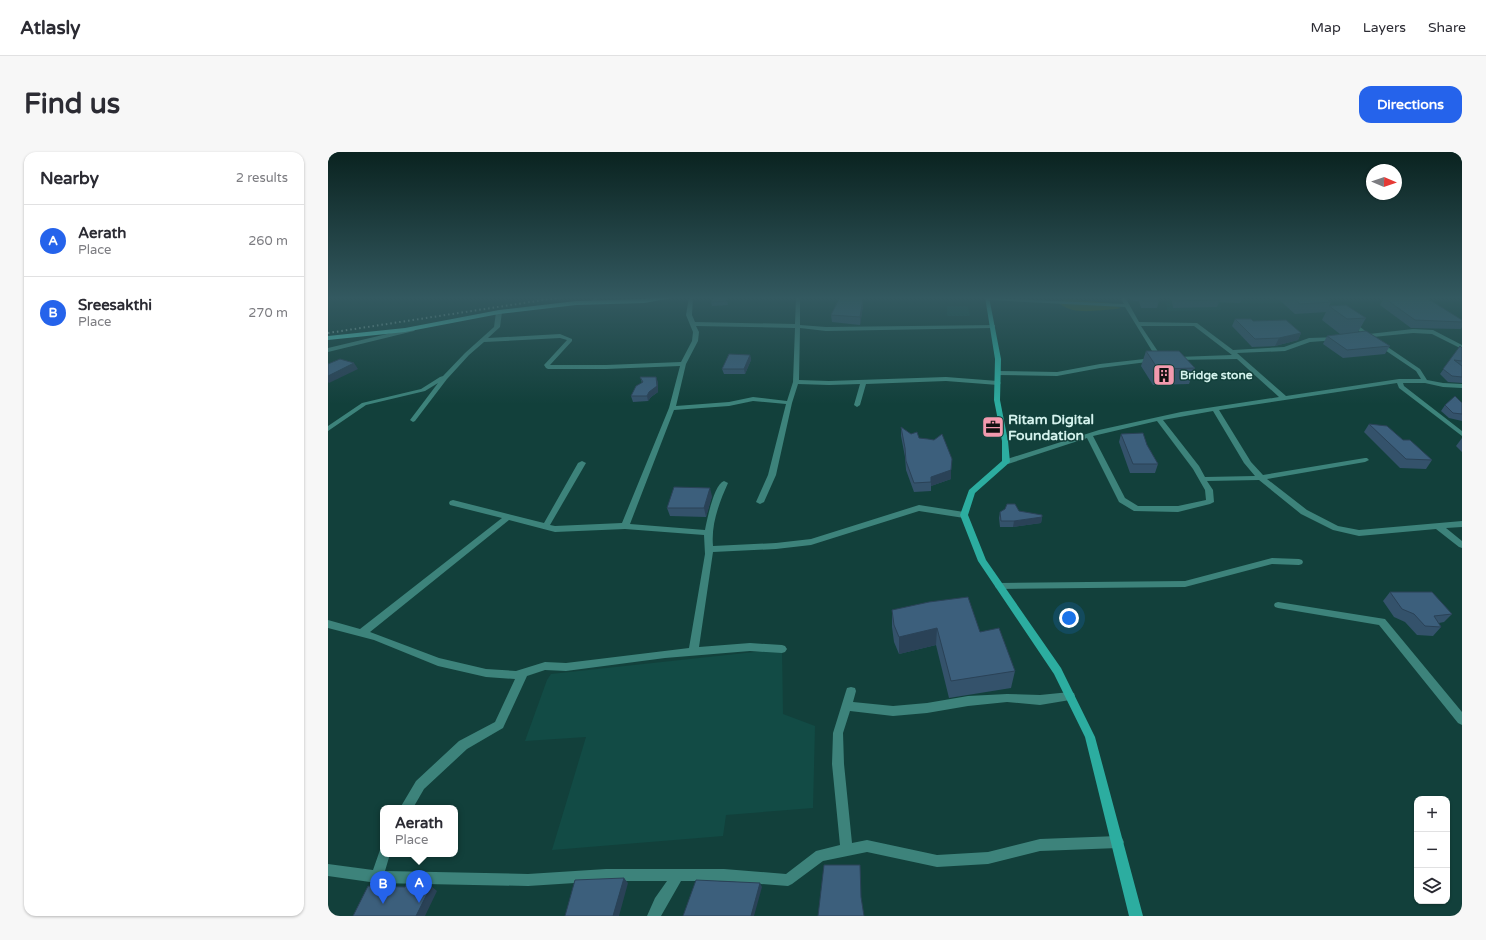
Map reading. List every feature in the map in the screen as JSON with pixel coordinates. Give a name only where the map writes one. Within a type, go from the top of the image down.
[{"type":"main road","points":[[328,338],[379,333]]},
{"type":"main road","points":[[993,333],[998,359],[997,400],[1006,441],[1006,462],[972,492],[964,515],[982,561],[1058,671],[1090,737],[1136,916]]},
{"type":"street","points":[[328,350],[399,333]]},
{"type":"street","points":[[413,420],[448,375],[467,354],[492,333]]},
{"type":"street","points":[[626,526],[672,408],[683,364],[695,341],[696,333]]},
{"type":"street","points":[[760,502],[772,475],[788,403],[796,382],[798,333]]},
{"type":"street","points":[[1143,333],[1160,359]]},
{"type":"street","points":[[1206,333],[1238,357],[1284,398]]},
{"type":"street","points":[[1364,333],[1418,370],[1425,380]]},
{"type":"street","points":[[1356,337],[1398,333]]},
{"type":"street","points":[[1434,333],[1462,347]]},
{"type":"street","points":[[483,340],[560,336],[570,340],[547,365],[548,367],[606,368],[683,364]]},
{"type":"street","points":[[1232,352],[1286,349],[1309,340],[1344,337]]},
{"type":"street","points":[[998,373],[1057,374],[1100,366],[1160,359],[1238,357]]},
{"type":"street","points":[[328,429],[364,404],[422,390],[448,375]]},
{"type":"street","points":[[796,382],[864,382],[946,379],[998,383]]},
{"type":"street","points":[[1006,462],[1089,436],[1159,419],[1215,409],[1399,381],[1425,380],[1443,385],[1462,386]]},
{"type":"street","points":[[1399,381],[1401,387],[1462,434]]},
{"type":"street","points":[[857,405],[864,382]]},
{"type":"street","points":[[672,408],[729,404],[753,399],[788,403]]},
{"type":"street","points":[[1215,409],[1248,463],[1261,478],[1304,512],[1336,528],[1359,533],[1462,524]]},
{"type":"street","points":[[1089,436],[1122,500],[1137,509],[1178,509],[1210,502],[1209,490],[1159,419]]},
{"type":"street","points":[[1202,479],[1261,478],[1365,460]]},
{"type":"street","points":[[546,526],[582,463]]},
{"type":"street","points":[[692,652],[709,549],[708,533],[715,503],[724,483]]},
{"type":"street","points":[[453,503],[555,529],[626,526],[708,533]]},
{"type":"street","points":[[709,549],[776,546],[811,542],[919,508],[964,515]]},
{"type":"street","points":[[362,633],[508,517]]},
{"type":"street","points":[[1438,526],[1462,545]]},
{"type":"street","points":[[999,586],[1185,584],[1272,561],[1299,562]]},
{"type":"street","points":[[1278,605],[1382,622],[1462,720]]},
{"type":"street","points":[[328,624],[362,633],[438,662],[486,673],[516,675],[545,666],[566,667],[692,652],[750,647],[782,649]]},
{"type":"street","points":[[408,805],[420,785],[463,745],[499,725],[523,673]]},
{"type":"street","points":[[848,850],[838,764],[838,733],[851,691]]},
{"type":"street","points":[[846,706],[893,711],[927,708],[968,701],[1007,698],[1040,700],[1070,696]]},
{"type":"street","points":[[328,870],[377,877],[528,880],[606,875],[724,875],[788,880],[820,855],[867,846],[937,861],[988,858],[1040,846],[1118,842]]},
{"type":"street","points":[[377,877],[383,857]]},
{"type":"street","points":[[654,916],[660,903],[678,875]]},
{"type":"shaded area","points":[[782,649],[783,714],[815,726],[813,808],[726,815],[723,836],[552,850],[586,737],[525,741],[547,680],[551,674]]},
{"type":"building","points":[[1249,333],[1301,333],[1279,338],[1255,339]]},
{"type":"building","points":[[1353,333],[1369,333],[1390,346],[1347,350],[1327,336]]},
{"type":"building","points":[[1460,346],[1462,348],[1462,361],[1454,360],[1462,366],[1462,377],[1452,376],[1443,369]]},
{"type":"building","points":[[1146,351],[1179,351],[1195,368],[1158,369]]},
{"type":"building","points":[[729,354],[750,355],[744,369],[722,369]]},
{"type":"building","points":[[340,359],[354,363],[328,376],[328,364]]},
{"type":"building","points":[[640,377],[656,377],[657,386],[649,392],[647,396],[631,396],[636,386],[643,382]]},
{"type":"building","points":[[1455,396],[1462,403],[1462,414],[1453,413],[1445,405]]},
{"type":"building","points":[[1369,424],[1387,426],[1403,440],[1410,440],[1432,460],[1406,459]]},
{"type":"building","points":[[901,427],[911,434],[917,432],[919,438],[934,440],[942,434],[952,459],[951,470],[931,477],[931,482],[914,483],[906,461]]},
{"type":"building","points":[[1143,433],[1147,445],[1158,464],[1133,464],[1121,434]]},
{"type":"building","points":[[674,487],[710,488],[704,508],[667,508]]},
{"type":"building","points":[[1007,504],[1015,504],[1019,511],[1042,515],[1042,517],[1014,521],[1001,521],[1000,512],[1005,509]]},
{"type":"building","points":[[1390,592],[1432,592],[1452,614],[1434,616],[1441,627],[1425,626],[1414,614],[1402,609]]},
{"type":"building","points":[[968,597],[980,632],[999,628],[1015,671],[951,681],[937,628],[899,637],[894,625],[892,610],[929,602]]},
{"type":"building","points":[[824,865],[860,865],[861,897],[864,916],[818,916]]},
{"type":"building","points":[[624,878],[613,916],[565,916],[575,880]]},
{"type":"building","points":[[696,880],[760,883],[751,916],[683,916]]},
{"type":"building","points":[[406,884],[431,886],[416,916],[353,916],[368,886],[405,887]]},
{"type":"place","name":"Bridge stone","points":[[1164,375]]},
{"type":"place","name":"Ritam Digital Foundation","points":[[993,427]]},
{"type":"place","name":"Aerath","points":[[419,903]]},
{"type":"place","name":"Sreesakthi","points":[[383,904]]}]
